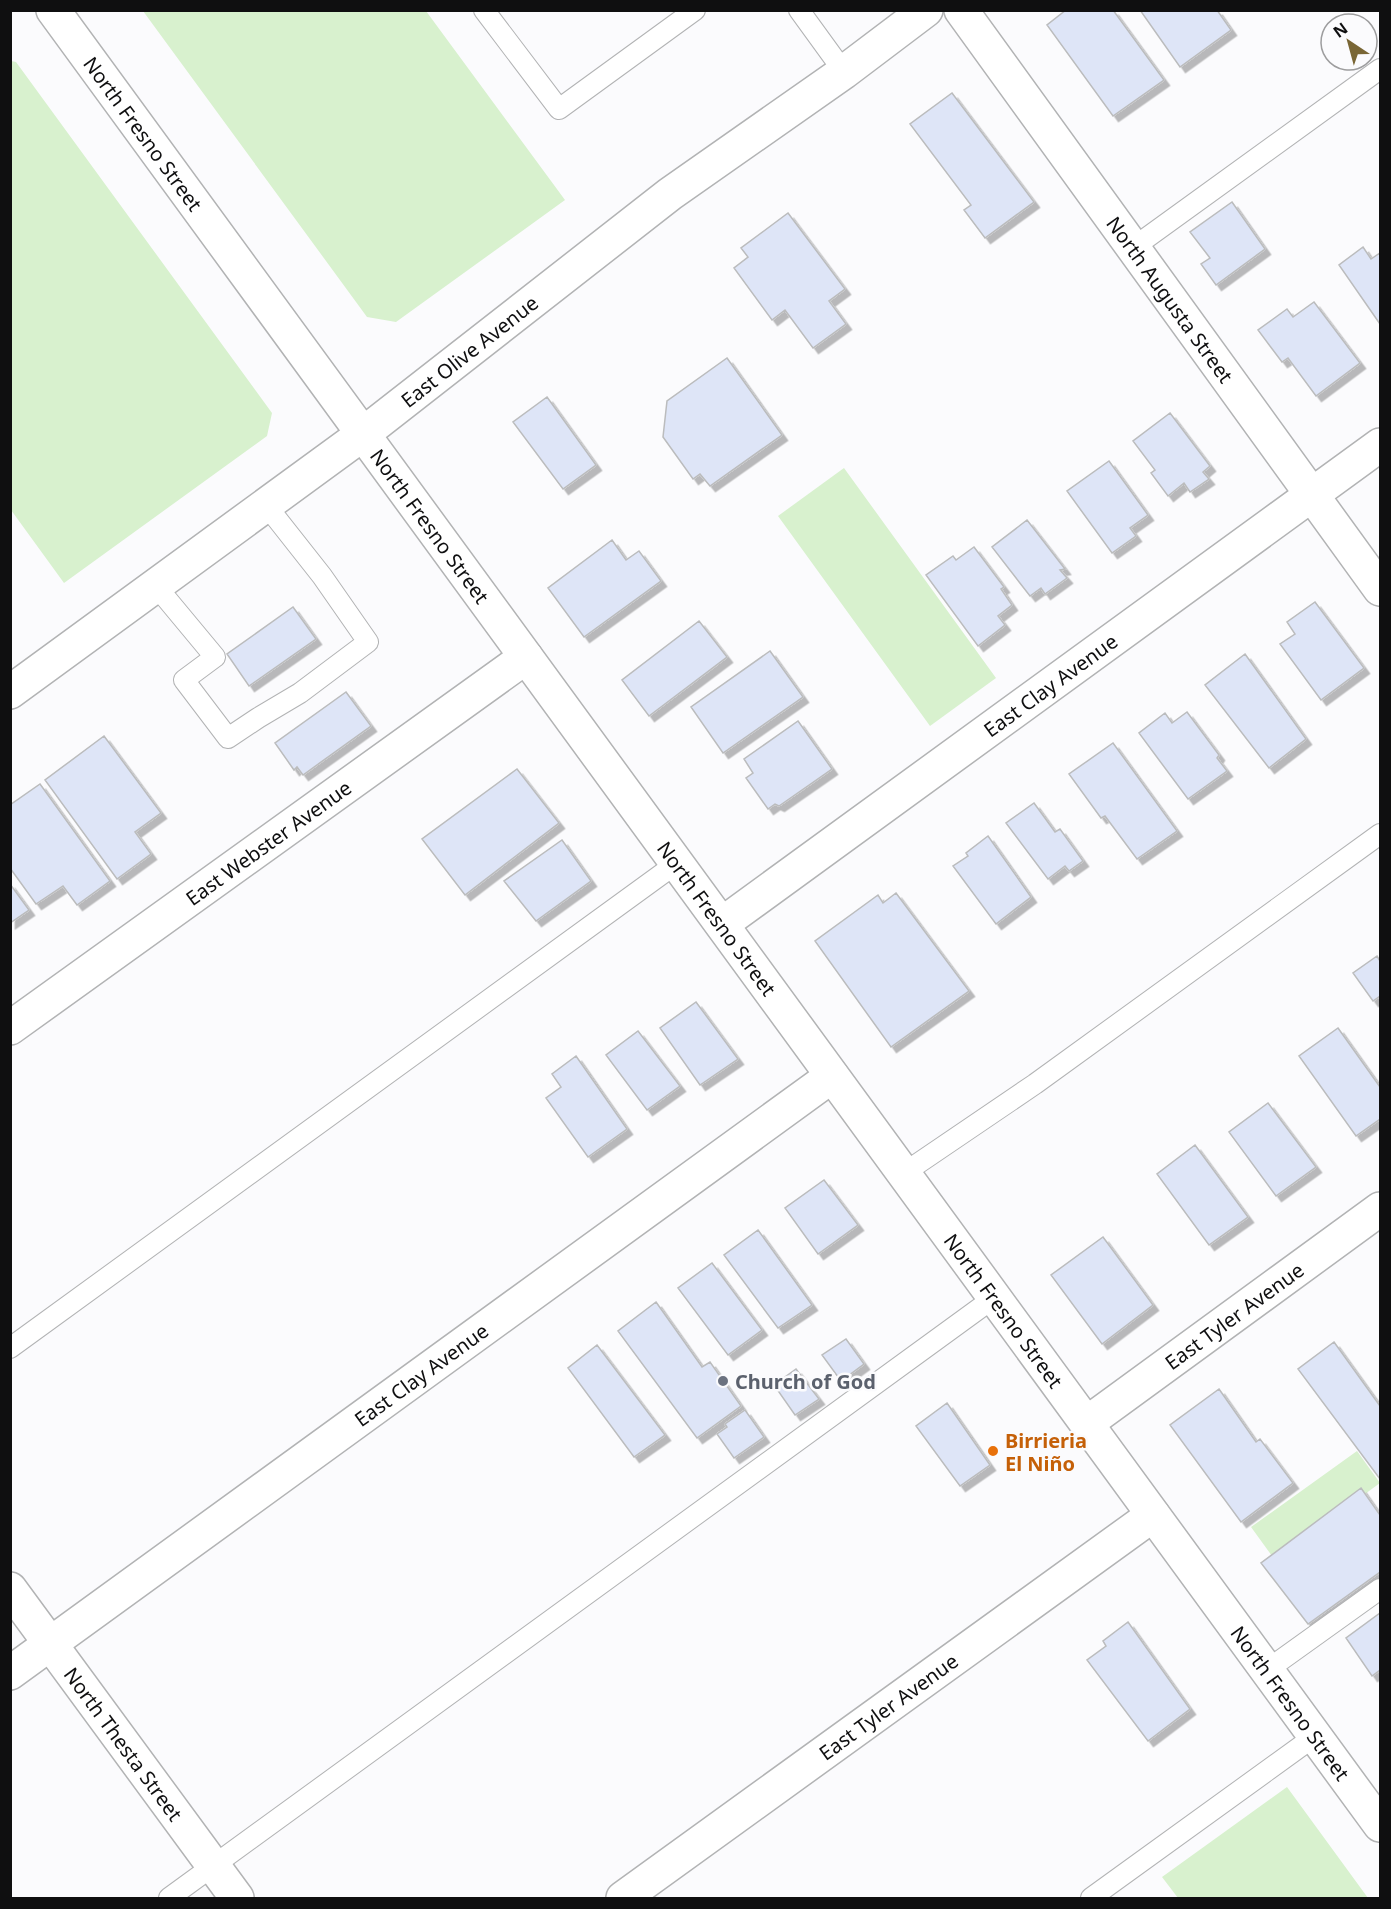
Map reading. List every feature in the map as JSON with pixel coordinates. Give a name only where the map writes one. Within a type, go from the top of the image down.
[{"type":"street","name":"North Fresno Street","points":[[53,10],[1380,1825]]},
{"type":"street","name":"East Olive Avenue","points":[[10,692],[363,434],[670,194],[843,72],[926,10]]},
{"type":"street","name":"North Augusta Street","points":[[961,10],[1380,589]]},
{"type":"street","name":"East Clay Avenue","points":[[722,924],[1380,445]]},
{"type":"street","name":"East Webster Avenue","points":[[10,1028],[526,657]]},
{"type":"street","name":"East Clay Avenue","points":[[10,1673],[832,1076]]},
{"type":"street","name":"East Tyler Avenue","points":[[1087,1423],[1380,1209]]},
{"type":"street","name":"East Tyler Avenue","points":[[623,1899],[1153,1515]]},
{"type":"street","name":"North Thesta Street","points":[[10,1589],[237,1899]]},
{"type":"lane","points":[[484,10],[559,109],[696,10]]},
{"type":"lane","points":[[799,10],[843,72]]},
{"type":"lane","points":[[1134,247],[1380,69]]},
{"type":"lane","points":[[156,586],[215,657],[184,680],[228,738],[300,693],[368,642],[322,576],[266,505]]},
{"type":"lane","points":[[904,1173],[1035,1084],[1380,834]]},
{"type":"lane","points":[[10,1348],[677,863]]},
{"type":"lane","points":[[169,1899],[994,1297]]},
{"type":"lane","points":[[1267,1670],[1380,1589]]},
{"type":"lane","points":[[1091,1899],[1315,1736]]},
{"type":"green space","points":[[143,11],[426,11],[565,200],[396,322],[367,317]]},
{"type":"green space","points":[[11,61],[16,62],[272,413],[267,436],[64,583],[11,510]]},
{"type":"green space","points":[[844,468],[996,678],[930,726],[778,516]]},
{"type":"green space","points":[[1357,1451],[1380,1483],[1275,1560],[1251,1527]]},
{"type":"green space","points":[[1287,1787],[1368,1898],[1178,1898],[1162,1877]]},
{"type":"building","points":[[1066,10],[1113,10],[1164,80],[1113,116],[1047,25]]},
{"type":"building","points":[[1140,10],[1217,10],[1231,30],[1180,67]]},
{"type":"building","points":[[952,93],[1034,202],[985,238],[964,210],[971,205],[910,124]]},
{"type":"building","points":[[1232,202],[1265,249],[1216,285],[1201,264],[1210,258],[1190,232]]},
{"type":"building","points":[[788,213],[845,289],[829,301],[846,324],[813,348],[785,310],[772,320],[734,268],[748,257],[741,248]]},
{"type":"building","points":[[1363,247],[1371,259],[1380,253],[1380,324],[1339,265]]},
{"type":"building","points":[[1314,302],[1360,363],[1316,396],[1288,358],[1282,362],[1258,330],[1287,309],[1293,317]]},
{"type":"building","points":[[727,358],[782,435],[710,486],[700,474],[693,479],[663,437],[667,401]]},
{"type":"building","points":[[547,397],[596,465],[563,489],[513,422]]},
{"type":"building","points":[[1170,413],[1210,466],[1203,472],[1209,479],[1190,492],[1184,483],[1168,496],[1151,473],[1155,470],[1133,441]]},
{"type":"building","points":[[1109,461],[1148,515],[1130,528],[1136,536],[1112,553],[1067,491]]},
{"type":"building","points":[[1027,520],[1065,569],[1060,570],[1067,578],[1045,594],[1041,588],[1030,596],[992,547]]},
{"type":"building","points":[[612,540],[626,560],[639,551],[661,581],[584,637],[548,588]]},
{"type":"building","points":[[974,547],[1004,587],[1001,589],[1012,605],[998,616],[1005,625],[978,646],[926,575],[953,556],[956,560]]},
{"type":"building","points":[[1315,602],[1364,668],[1321,700],[1280,644],[1295,634],[1287,622]]},
{"type":"building","points":[[293,607],[316,639],[249,686],[227,654]]},
{"type":"building","points":[[699,621],[727,657],[649,716],[622,680]]},
{"type":"building","points":[[770,651],[803,697],[723,753],[691,707]]},
{"type":"building","points":[[1245,654],[1306,739],[1269,768],[1205,685]]},
{"type":"building","points":[[346,692],[371,726],[303,775],[297,767],[294,770],[275,743]]},
{"type":"building","points":[[1187,712],[1219,755],[1217,758],[1227,771],[1188,799],[1139,733],[1165,713],[1172,723]]},
{"type":"building","points":[[798,721],[832,769],[779,806],[775,804],[768,809],[746,778],[753,773],[744,759]]},
{"type":"building","points":[[104,736],[161,813],[135,832],[151,854],[117,879],[45,780]]},
{"type":"building","points":[[1113,743],[1177,831],[1137,859],[1105,816],[1101,818],[1069,774]]},
{"type":"building","points":[[517,769],[559,823],[465,895],[422,839]]},
{"type":"building","points":[[40,784],[110,881],[77,905],[63,886],[36,904],[10,868],[10,805]]},
{"type":"building","points":[[1034,803],[1055,832],[1060,829],[1083,861],[1069,871],[1065,866],[1048,879],[1006,823]]},
{"type":"building","points":[[988,836],[1031,897],[996,924],[953,866],[968,856],[966,853]]},
{"type":"building","points":[[562,840],[591,881],[536,921],[504,881]]},
{"type":"building","points":[[10,884],[29,910],[10,923]]},
{"type":"building","points":[[896,893],[969,991],[891,1047],[815,941],[878,895],[883,903]]},
{"type":"building","points":[[1377,956],[1380,961],[1380,996],[1373,1001],[1353,973]]},
{"type":"building","points":[[696,1002],[738,1059],[700,1085],[660,1028]]},
{"type":"building","points":[[1338,1028],[1380,1087],[1380,1119],[1356,1136],[1299,1056]]},
{"type":"building","points":[[638,1031],[680,1086],[647,1110],[606,1055]]},
{"type":"building","points":[[576,1056],[627,1129],[588,1157],[546,1098],[561,1087],[552,1074]]},
{"type":"building","points":[[1268,1103],[1316,1167],[1276,1196],[1229,1132]]},
{"type":"building","points":[[1195,1145],[1248,1217],[1209,1245],[1157,1174]]},
{"type":"building","points":[[824,1180],[858,1225],[818,1254],[785,1208]]},
{"type":"building","points":[[758,1230],[812,1305],[778,1328],[724,1255]]},
{"type":"building","points":[[1103,1237],[1153,1305],[1102,1344],[1051,1275]]},
{"type":"building","points":[[712,1263],[762,1330],[728,1355],[678,1288]]},
{"type":"building","points":[[656,1302],[702,1367],[710,1362],[741,1406],[697,1438],[618,1331]]},
{"type":"building","points":[[846,1339],[864,1364],[841,1381],[822,1355]]},
{"type":"building","points":[[1334,1342],[1380,1406],[1380,1479],[1298,1369]]},
{"type":"building","points":[[597,1345],[665,1435],[634,1457],[568,1368]]},
{"type":"building","points":[[796,1369],[819,1399],[795,1415],[774,1385]]},
{"type":"building","points":[[1219,1389],[1256,1442],[1260,1439],[1293,1483],[1241,1522],[1170,1425]]},
{"type":"building","points":[[947,1403],[990,1465],[960,1486],[916,1426]]},
{"type":"building","points":[[745,1410],[764,1437],[734,1458],[717,1434],[727,1427],[725,1424]]},
{"type":"building","points":[[1361,1488],[1380,1515],[1380,1572],[1308,1624],[1261,1563]]},
{"type":"building","points":[[1380,1613],[1380,1670],[1372,1676],[1346,1638]]},
{"type":"building","points":[[1128,1622],[1190,1709],[1148,1741],[1087,1660],[1106,1646],[1103,1641]]},
{"type":"place","name":"Church of God","points":[[723,1381]]},
{"type":"place","name":"Birrieria El Niño","points":[[993,1451]]}]
